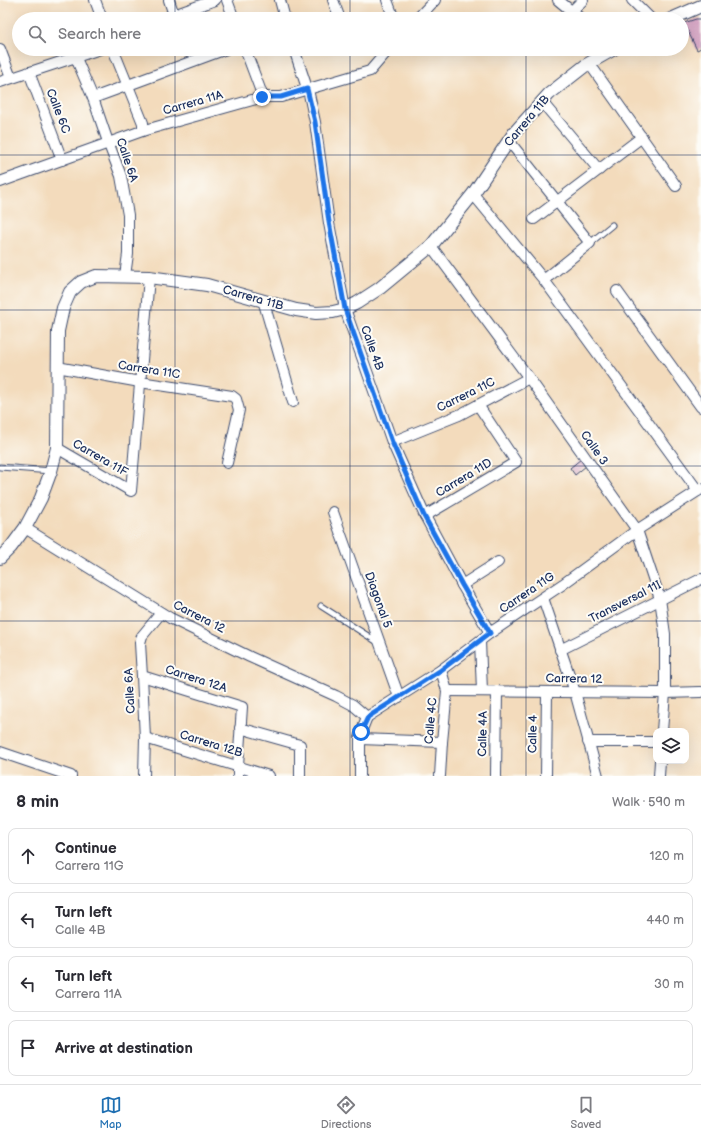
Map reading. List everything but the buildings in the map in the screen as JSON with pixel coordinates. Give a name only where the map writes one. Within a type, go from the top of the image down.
[{"type":"street","points":[[95,0],[99,12]]},
{"type":"street","points":[[169,0],[173,12]]},
{"type":"street","points":[[182,12],[215,0]]},
{"type":"street","points":[[227,0],[231,12]]},
{"type":"street","points":[[280,0],[283,12]]},
{"type":"street","points":[[333,0],[337,12]]},
{"type":"street","points":[[387,0],[391,12]]},
{"type":"street","points":[[424,12],[435,0]]},
{"type":"street","points":[[558,0],[572,11],[583,0]]},
{"type":"street","points":[[632,0],[644,12]]},
{"type":"street","points":[[687,12],[701,6]]},
{"type":"street","points":[[0,49],[11,78]]},
{"type":"street","points":[[0,82],[81,56]]},
{"type":"street","points":[[116,56],[143,123],[142,131]]},
{"type":"street","points":[[93,98],[207,56]]},
{"type":"street","points":[[247,56],[262,97]]},
{"type":"street","name":"Calle 4B","points":[[296,56],[307,89],[315,122],[329,222],[345,309],[392,442],[424,516],[490,633]]},
{"type":"street","name":"Carrera 11A","points":[[0,182],[142,131],[262,97],[281,97],[370,70],[383,56]]},
{"type":"street","name":"Carrera 11B","points":[[0,558],[11,547],[25,528],[41,498],[51,471],[57,448],[58,330],[63,308],[70,292],[81,282],[96,276],[149,277],[207,285],[296,310],[316,313],[333,312],[357,304],[380,288],[431,246],[473,194],[514,133],[549,94],[600,56]]},
{"type":"street","name":"Calle 6A","points":[[76,58],[93,98],[121,176],[128,215],[128,254],[125,276]]},
{"type":"street","points":[[589,63],[676,186]]},
{"type":"street","name":"Calle 6C","points":[[29,72],[62,160]]},
{"type":"street","points":[[542,102],[599,170]]},
{"type":"street","points":[[534,219],[642,137]]},
{"type":"street","points":[[509,141],[590,243],[544,280]]},
{"type":"street","points":[[473,194],[544,280],[700,490]]},
{"type":"street","name":"Calle 3","points":[[431,246],[529,378],[637,530],[660,599],[665,634],[665,693],[662,728]]},
{"type":"street","points":[[140,382],[149,277]]},
{"type":"street","points":[[617,291],[701,406]]},
{"type":"street","points":[[263,300],[293,402]]},
{"type":"street","name":"Carrera 11C","points":[[57,367],[140,382],[232,396],[236,399],[239,410],[227,463]]},
{"type":"street","name":"Carrera 11C","points":[[392,442],[459,415],[529,378]]},
{"type":"street","name":"Carrera 11F","points":[[57,448],[131,491],[140,382]]},
{"type":"street","name":"Carrera 11D","points":[[424,516],[516,462],[478,405]]},
{"type":"street","name":"Carrera 11G","points":[[368,717],[441,670],[490,633],[563,584],[637,530],[700,490]]},
{"type":"street","name":"Diagonal 5","points":[[333,512],[399,697]]},
{"type":"street","name":"Carrera 12","points":[[25,528],[161,613],[250,657],[336,696],[352,705],[368,717]]},
{"type":"street","points":[[462,585],[498,562]]},
{"type":"street","name":"Transversal 11I","points":[[560,650],[701,579]]},
{"type":"street","points":[[543,598],[575,692],[598,776]]},
{"type":"street","name":"Calle 6A","points":[[144,776],[145,738],[140,651],[142,636],[161,613]]},
{"type":"street","points":[[480,641],[482,691]]},
{"type":"street","name":"Calle 4C","points":[[440,776],[447,691],[441,670]]},
{"type":"street","name":"Carrera 12A","points":[[142,676],[242,707],[240,728]]},
{"type":"street","name":"Carrera 12","points":[[447,691],[701,692]]},
{"type":"street","name":"Calle 4A","points":[[496,776],[497,691]]},
{"type":"street","name":"Calle 4","points":[[546,776],[547,692]]},
{"type":"street","points":[[360,776],[360,739],[361,732],[368,717]]},
{"type":"street","points":[[238,771],[240,728],[300,745],[300,776]]},
{"type":"street","name":"Carrera 12B","points":[[145,738],[238,771],[269,776]]},
{"type":"street","points":[[360,739],[442,742]]},
{"type":"street","points":[[588,742],[653,742]]},
{"type":"street","points":[[0,752],[71,776]]},
{"type":"street","points":[[659,776],[660,764]]},
{"type":"lane","points":[[590,243],[612,225]]},
{"type":"lane","points":[[0,467],[51,471]]},
{"type":"lane","points":[[321,606],[380,643]]},
{"type":"route","points":[[262,97],[281,97],[307,89],[315,122],[329,222],[345,309],[392,442],[424,516],[490,633],[441,670],[368,717],[361,732]]}]
